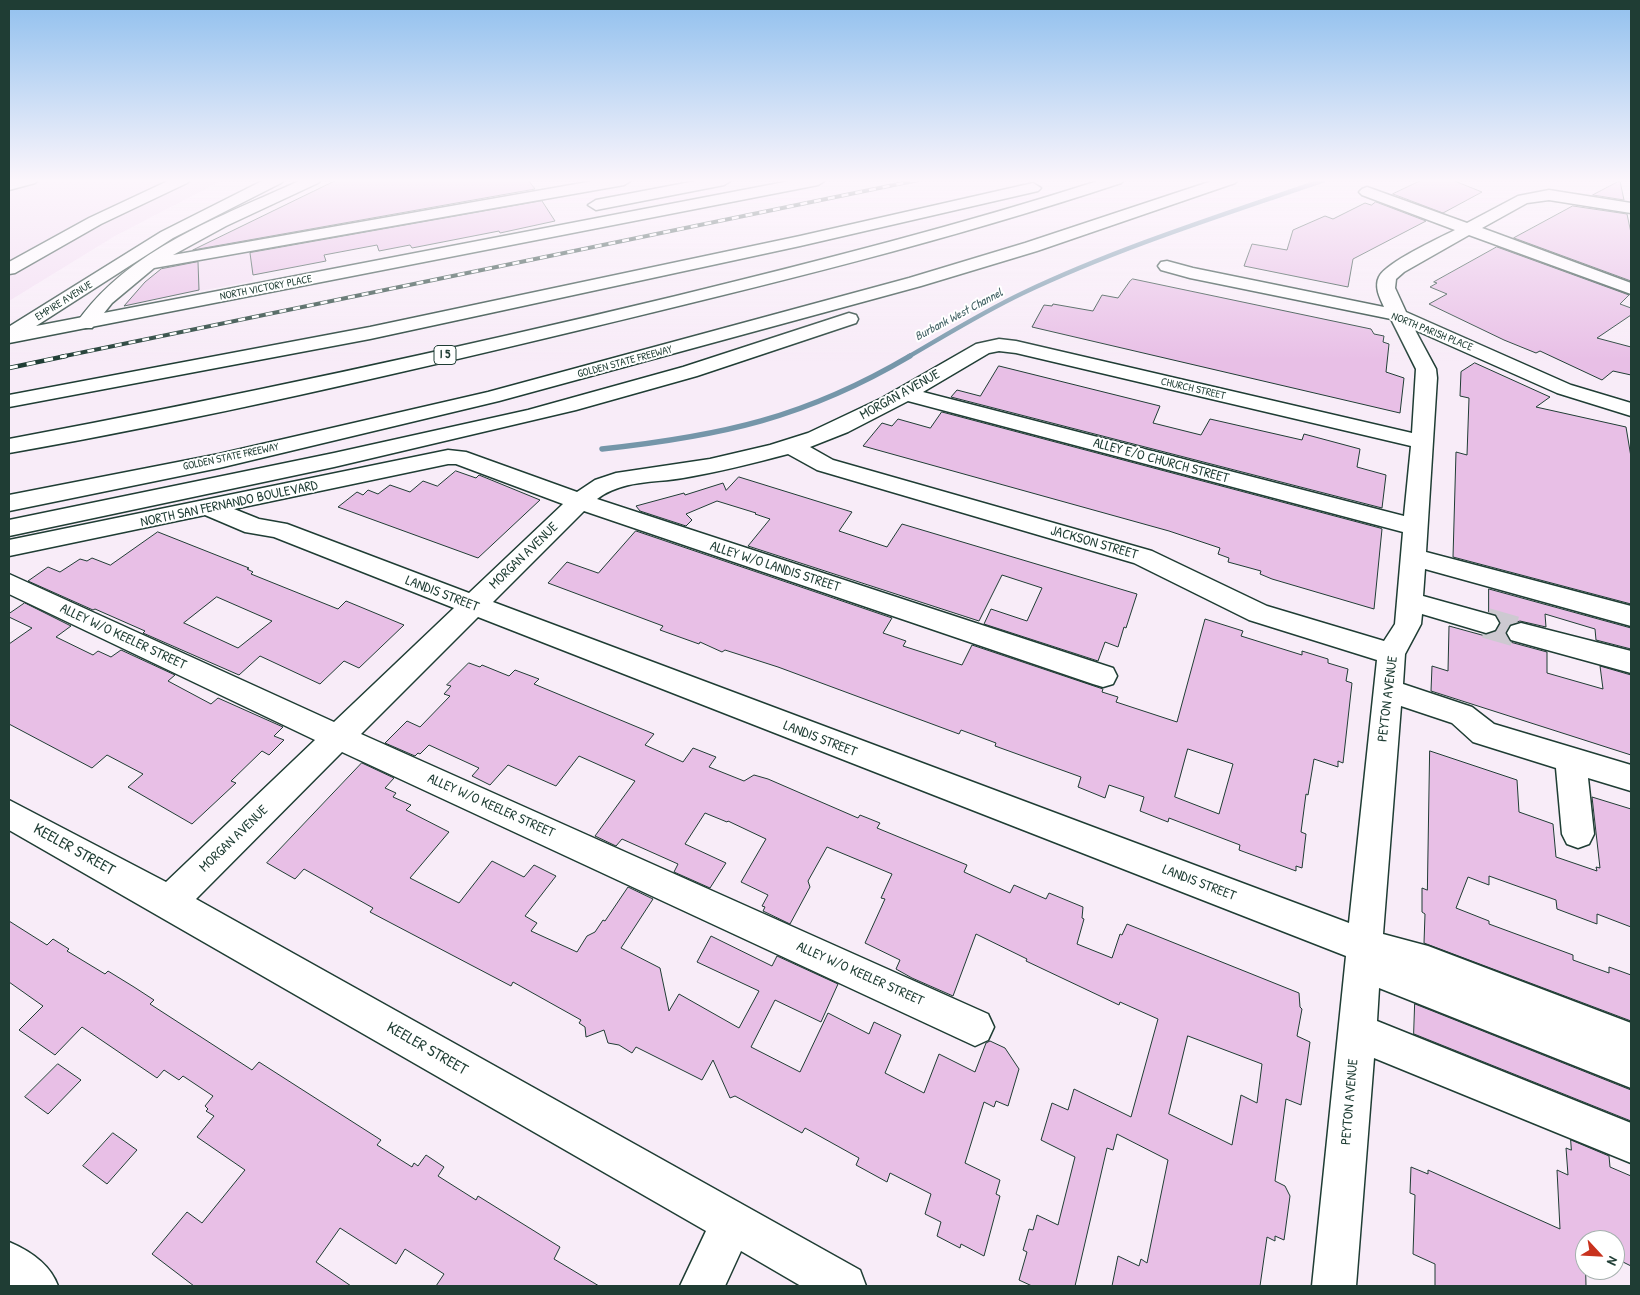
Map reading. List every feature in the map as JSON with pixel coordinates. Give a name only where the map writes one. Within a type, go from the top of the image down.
[{"type":"main road","points":[[9,268],[59,240]]},
{"type":"main road","name":"EMPIRE AVENUE","points":[[9,316],[54,291],[134,240]]},
{"type":"main road","name":"EMPIRE AVENUE","points":[[9,336],[159,240]]},
{"type":"main road","points":[[85,324],[96,307],[111,292],[148,263],[193,240]]},
{"type":"main road","points":[[148,263],[165,262],[287,240]]},
{"type":"main road","name":"NORTH VICTORY PLACE","points":[[9,336],[85,324],[509,240]]},
{"type":"main road","points":[[9,401],[380,331],[802,240]]},
{"type":"main road","name":"I 5","points":[[9,446],[158,418],[593,322],[915,240]]},
{"type":"main road","points":[[700,342],[739,317],[1002,240]]},
{"type":"main road","name":"GOLDEN STATE FREEWAY","points":[[9,503],[219,461],[484,399],[898,287],[1051,240]]},
{"type":"main road","name":"PEYTON AVENUE","points":[[1334,1286],[1391,654],[1408,624],[1428,378],[1426,369],[1397,316],[1386,288],[1387,278],[1398,268],[1450,240]]},
{"type":"main road","points":[[1497,240],[1631,290]]},
{"type":"main road","points":[[9,528],[388,449],[621,392],[703,368],[917,296],[1032,247]]},
{"type":"main road","name":"NORTH PARISH PLACE","points":[[1166,266],[1190,273],[1397,316],[1564,389],[1631,410]]},
{"type":"main road","name":"CHURCH STREET","points":[[966,358],[992,345],[1016,347],[1422,442]]},
{"type":"main road","name":"MORGAN AVENUE","points":[[169,902],[593,489],[605,482],[683,470],[792,446],[861,417],[966,358]]},
{"type":"main road","name":"ALLEY E/O CHURCH STREET","points":[[907,392],[924,400],[1416,527]]},
{"type":"main road","points":[[9,463],[113,443],[158,418]]},
{"type":"main road","name":"JACKSON STREET","points":[[792,446],[825,465],[1144,557],[1258,613],[1391,654]]},
{"type":"main road","name":"ALLEY W/O LANDIS STREET","points":[[448,457],[458,457],[580,501],[1103,676]]},
{"type":"main road","name":"NORTH SAN FERNANDO BOULEVARD","points":[[9,548],[290,492],[448,457]]},
{"type":"main road","points":[[278,530],[273,509],[290,492]]},
{"type":"main road","name":"LANDIS STREET","points":[[210,508],[254,526],[278,530],[1363,955]]},
{"type":"main road","points":[[1414,557],[1631,616]]},
{"type":"main road","name":"ALLEY W/O KEELER STREET","points":[[9,583],[338,737],[975,1027]]},
{"type":"main road","points":[[1409,601],[1486,623]]},
{"type":"main road","points":[[1521,632],[1631,662]]},
{"type":"main road","points":[[1388,690],[1462,715],[1484,733],[1631,778]]},
{"type":"main road","points":[[1571,760],[1578,834]]},
{"type":"main road","name":"KEELER STREET","points":[[9,814],[169,902],[844,1286]]},
{"type":"main road","points":[[1363,955],[1428,964],[1631,1042]]},
{"type":"main road","points":[[1363,955],[1631,1069]]},
{"type":"main road","points":[[1356,1032],[1631,1143]]},
{"type":"main road","points":[[702,1286],[732,1223]]},
{"type":"main road","points":[[9,1264],[36,1286]]},
{"type":"shaded area","points":[[9,240],[108,240],[9,301]]},
{"type":"shaded area","points":[[250,251],[253,281],[146,301],[139,301],[133,296],[145,282],[165,266]]},
{"type":"building","points":[[213,240],[247,240],[193,250]]},
{"type":"building","points":[[321,240],[451,240],[412,248],[410,245],[379,251],[377,245],[324,255],[326,261],[253,275],[250,253]]},
{"type":"building","points":[[1290,240],[1389,240],[1353,259],[1348,287],[1244,266],[1252,244],[1287,250]]},
{"type":"building","points":[[1521,240],[1631,240],[1631,281]]},
{"type":"building","points":[[1497,247],[1629,295],[1620,304],[1631,308],[1631,315],[1597,338],[1631,347],[1631,375],[1613,371],[1602,380],[1540,351],[1536,353],[1504,340],[1429,304],[1447,294],[1430,287],[1437,283],[1434,282]]},
{"type":"building","points":[[198,262],[199,290],[124,306],[145,282],[161,269]]},
{"type":"building","points":[[1133,279],[1371,329],[1374,334],[1384,336],[1383,342],[1389,344],[1386,372],[1404,378],[1400,413],[1032,327],[1044,305],[1052,306],[1053,304],[1093,311],[1102,295],[1118,298]]},
{"type":"building","points":[[1475,363],[1550,397],[1536,407],[1626,427],[1631,457],[1631,604],[1453,557],[1456,452],[1467,455],[1469,398],[1460,396],[1461,372]]},
{"type":"building","points":[[999,366],[1160,406],[1153,423],[1201,435],[1210,419],[1302,440],[1304,434],[1360,449],[1357,467],[1386,475],[1382,508],[951,397],[957,390],[980,396]]},
{"type":"building","points":[[942,412],[1380,528],[1382,529],[1374,609],[1272,579],[1260,574],[1261,571],[1228,562],[1229,558],[1218,554],[1220,548],[1169,531],[863,446],[882,423],[892,426],[898,419],[930,428]]},
{"type":"building","points":[[456,471],[476,478],[479,475],[540,500],[478,558],[338,507],[357,492],[363,495],[368,490],[378,494],[390,485],[410,492],[423,481],[437,486]]},
{"type":"building","points":[[739,477],[852,512],[839,531],[887,547],[902,524],[1137,594],[1126,628],[1124,627],[1118,647],[1105,642],[1098,661],[984,624],[991,609],[1027,621],[1042,588],[1002,575],[979,621],[748,546],[770,519],[756,513],[717,501],[686,514],[692,520],[686,526],[640,511],[636,506],[684,493],[685,495],[723,483],[726,490]]},
{"type":"building","points":[[636,531],[892,618],[883,633],[906,641],[903,646],[962,665],[972,645],[1103,689],[1102,692],[1118,697],[1116,702],[1177,722],[1205,619],[1243,631],[1241,636],[1302,655],[1302,651],[1328,659],[1328,663],[1348,669],[1346,681],[1352,683],[1343,763],[1338,761],[1338,767],[1314,759],[1308,795],[1306,794],[1301,832],[1306,834],[1302,868],[1296,866],[1296,871],[1239,850],[1240,845],[1169,818],[1168,822],[1140,811],[1144,797],[1109,785],[1105,798],[1078,787],[1081,777],[995,746],[996,743],[961,730],[959,734],[778,667],[725,650],[722,652],[700,642],[699,644],[660,630],[663,626],[548,583],[567,562],[598,573]],"holes":[[[1188,749],[1233,764],[1219,814],[1175,797]]]},
{"type":"building","points":[[158,532],[249,568],[247,569],[253,572],[251,574],[338,609],[346,601],[404,625],[359,668],[344,661],[320,684],[260,656],[239,675],[143,633],[145,631],[28,581],[48,567],[60,572],[80,559],[87,561],[92,558],[110,565]],"holes":[[[217,597],[272,621],[238,648],[184,623]]]},
{"type":"building","points":[[1489,589],[1631,628],[1631,649],[1596,640],[1595,629],[1545,614],[1546,627],[1520,621],[1510,624],[1505,632],[1510,642],[1547,652],[1547,673],[1603,689],[1600,666],[1631,675],[1631,755],[1431,691],[1432,666],[1448,671],[1449,626],[1489,637],[1489,634],[1497,631],[1501,624],[1497,615],[1489,612]]},
{"type":"building","points":[[25,603],[71,626],[56,637],[93,655],[98,651],[111,657],[121,650],[175,675],[168,681],[211,704],[218,698],[283,727],[274,736],[284,740],[269,755],[262,751],[231,781],[236,783],[192,824],[128,787],[143,774],[107,755],[92,768],[9,724],[9,644],[32,628],[9,617],[9,614]]},
{"type":"building","points":[[469,663],[480,667],[482,665],[509,676],[515,670],[539,679],[534,684],[654,734],[645,745],[683,762],[693,748],[716,757],[709,767],[744,781],[754,775],[768,779],[858,818],[860,815],[880,823],[877,828],[967,865],[964,872],[1010,893],[1014,885],[1046,899],[1049,893],[1083,907],[1082,918],[1084,919],[1077,944],[1112,958],[1120,934],[1122,935],[1127,924],[1299,993],[1300,1007],[1302,1009],[1297,1036],[1310,1042],[1301,1105],[1286,1099],[1275,1181],[1285,1186],[1290,1196],[1284,1240],[1275,1236],[1275,1241],[1267,1237],[1260,1286],[1112,1286],[1118,1256],[1139,1266],[1141,1259],[1147,1263],[1168,1160],[1117,1134],[1113,1150],[1107,1148],[1075,1286],[1032,1286],[1019,1280],[1027,1252],[1023,1250],[1029,1229],[1033,1230],[1037,1215],[1058,1225],[1075,1157],[1041,1140],[1052,1103],[1068,1110],[1074,1089],[1131,1117],[1158,1019],[1120,1002],[1119,1005],[1026,961],[1027,959],[976,934],[953,996],[912,978],[896,969],[900,960],[865,943],[885,899],[881,898],[892,874],[827,847],[808,881],[810,887],[790,924],[763,911],[765,907],[762,906],[768,895],[741,882],[766,839],[728,821],[705,813],[685,844],[726,863],[710,888],[674,872],[678,864],[622,839],[616,846],[595,836],[635,781],[579,756],[556,786],[508,765],[490,785],[472,776],[479,768],[429,745],[420,754],[418,753],[415,756],[385,743],[407,721],[420,727],[450,696],[444,694],[451,686],[447,685]],"holes":[[[1188,1036],[1262,1064],[1257,1103],[1241,1095],[1232,1145],[1169,1114]]]},
{"type":"building","points":[[1430,751],[1517,780],[1519,812],[1553,824],[1556,857],[1597,871],[1596,867],[1600,868],[1592,797],[1631,809],[1631,927],[1597,914],[1597,924],[1557,909],[1556,900],[1489,876],[1489,885],[1468,877],[1456,908],[1489,921],[1489,924],[1573,955],[1573,960],[1609,973],[1609,967],[1631,975],[1631,1021],[1424,943],[1425,914],[1422,912],[1422,888],[1427,890]]},
{"type":"building","points":[[362,763],[394,778],[385,788],[396,793],[393,797],[411,805],[406,810],[449,832],[410,878],[459,903],[492,861],[524,877],[534,865],[556,876],[525,916],[537,923],[531,931],[577,952],[587,936],[595,932],[603,920],[605,921],[628,887],[653,899],[621,948],[660,968],[669,1011],[679,994],[739,1028],[759,991],[697,962],[711,936],[772,966],[777,956],[838,984],[821,1022],[775,1000],[751,1047],[800,1072],[828,1013],[869,1034],[874,1022],[901,1035],[885,1073],[924,1093],[939,1054],[975,1072],[986,1043],[990,1041],[1005,1048],[1019,1069],[1008,1106],[996,1101],[994,1107],[984,1102],[965,1163],[1000,1180],[996,1194],[1000,1196],[984,1256],[961,1244],[960,1248],[937,1236],[941,1222],[925,1214],[931,1194],[890,1173],[887,1182],[856,1165],[859,1158],[805,1128],[802,1133],[735,1096],[730,1098],[713,1060],[702,1080],[636,1047],[632,1053],[619,1045],[608,1043],[604,1030],[586,1037],[585,1027],[579,1023],[581,1020],[513,982],[511,986],[370,912],[373,908],[304,869],[295,879],[267,863]]},
{"type":"building","points":[[9,921],[47,945],[53,939],[69,949],[67,951],[105,974],[108,971],[154,1000],[150,1004],[252,1070],[259,1062],[381,1140],[377,1145],[412,1167],[414,1163],[418,1166],[426,1155],[444,1167],[438,1176],[476,1200],[478,1196],[560,1247],[554,1259],[599,1286],[436,1286],[444,1274],[405,1249],[396,1264],[340,1228],[316,1262],[351,1286],[194,1286],[152,1254],[187,1212],[202,1223],[245,1170],[197,1137],[214,1116],[206,1111],[208,1109],[205,1106],[213,1096],[183,1076],[179,1080],[164,1070],[157,1078],[82,1027],[55,1055],[19,1030],[43,1006],[9,982]]},
{"type":"building","points":[[1415,1004],[1631,1090],[1631,1121],[1414,1034]]},
{"type":"building","points":[[58,1064],[81,1080],[48,1114],[25,1097]]},
{"type":"building","points":[[113,1133],[137,1150],[107,1184],[83,1166]]},
{"type":"building","points":[[1571,1140],[1609,1156],[1610,1167],[1631,1176],[1631,1266],[1625,1263],[1625,1230],[1575,1230],[1575,1280],[1586,1280],[1586,1286],[1435,1286],[1435,1264],[1413,1254],[1415,1195],[1410,1193],[1411,1167],[1428,1174],[1428,1170],[1560,1229],[1557,1170],[1568,1175],[1566,1148],[1571,1150]]},
{"type":"waterway","name":"Burbank West Channel","points":[[908,357],[1023,293],[1149,240]]},
{"type":"waterway","name":"Burbank West Channel","points":[[602,449],[686,438],[761,421],[834,395],[910,356]]},
{"type":"tunnel","points":[[1486,623],[1521,633]]},
{"type":"railway","points":[[60,357],[625,240]]},
{"type":"railway","points":[[9,368],[66,356]]}]
